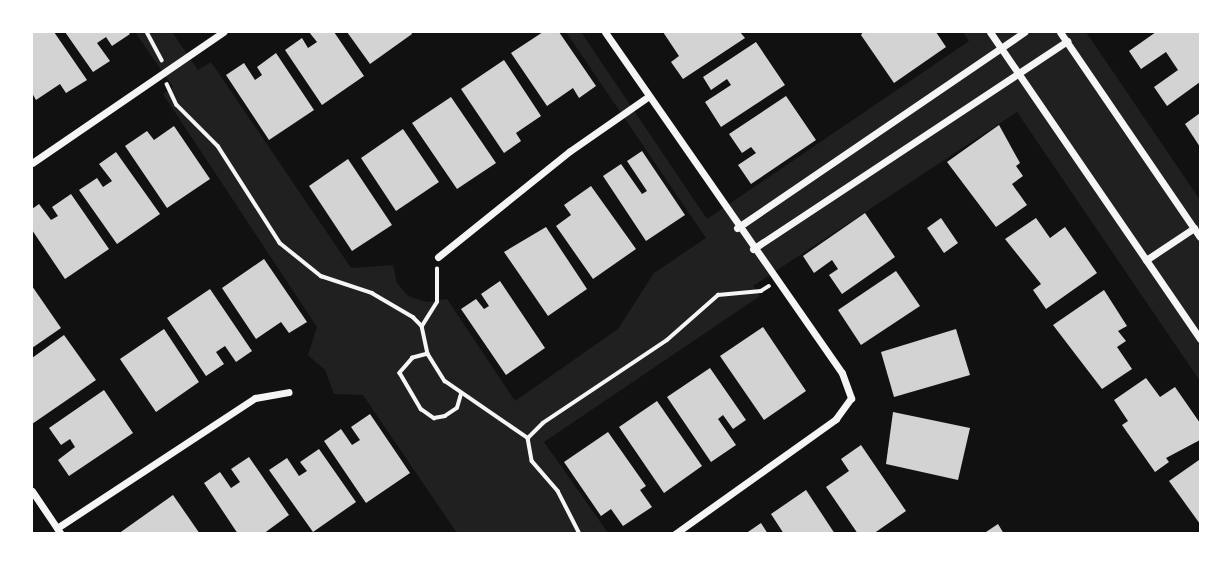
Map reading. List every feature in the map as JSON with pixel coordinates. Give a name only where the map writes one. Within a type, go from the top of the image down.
[{"type":"street","points":[[32,163],[223,32]]},
{"type":"street","points":[[605,32],[737,228],[842,373],[851,398],[836,419],[675,534]]},
{"type":"street","points":[[990,32],[1200,339]]},
{"type":"street","points":[[737,228],[1024,32]]},
{"type":"street","points":[[1060,32],[1200,237]]},
{"type":"street","points":[[753,249],[1067,41]]},
{"type":"street","points":[[438,257],[570,151],[649,96]]},
{"type":"street","points":[[1146,260],[1194,228]]},
{"type":"street","points":[[32,491],[59,531],[255,398],[288,392]]},
{"type":"path","points":[[167,86],[177,104],[218,146],[280,243],[299,262],[321,276],[372,293],[422,326]]},
{"type":"path","points":[[438,257],[437,302],[422,326],[428,354],[445,381],[461,394],[515,425],[528,438],[532,461],[558,491],[580,534]]},
{"type":"path","points":[[528,438],[543,423],[667,340],[718,295],[761,291],[776,281]]},
{"type":"path","points":[[428,354],[413,358],[400,373],[421,408],[434,418],[445,416],[457,408],[461,394]]},
{"type":"shaded area","points":[[135,32],[172,32],[198,70],[211,62],[351,268],[393,265],[397,283],[408,296],[427,302],[447,299],[515,401],[618,329],[654,273],[706,238],[566,32],[581,32],[707,219],[969,41],[963,32],[1086,32],[1200,200],[1200,381],[1017,112],[753,286],[760,296],[544,442],[608,533],[457,533],[363,395],[334,394],[325,370],[308,355],[317,327],[163,94],[173,87]]},
{"type":"building","points":[[32,32],[54,32],[87,80],[66,93],[60,84],[36,100],[32,93]]},
{"type":"building","points":[[65,32],[130,34],[112,46],[106,37],[97,43],[110,61],[93,72]]},
{"type":"building","points":[[309,32],[334,32],[364,76],[322,105],[285,50],[302,38],[308,48],[317,42]]},
{"type":"building","points":[[347,32],[411,32],[412,34],[370,64]]},
{"type":"building","points":[[543,32],[559,32],[596,86],[579,98],[573,88],[547,106],[511,53]]},
{"type":"building","points":[[663,32],[740,32],[745,38],[683,79],[671,62],[679,56]]},
{"type":"building","points":[[863,32],[936,32],[946,47],[894,83],[861,35]]},
{"type":"building","points":[[1156,32],[1200,32],[1200,82],[1167,106],[1154,87],[1178,70],[1166,52],[1141,69],[1129,51]]},
{"type":"building","points":[[756,42],[785,85],[721,127],[705,102],[731,85],[727,79],[711,90],[703,77]]},
{"type":"building","points":[[276,53],[314,110],[269,140],[226,75],[244,63],[255,80],[262,75],[257,67]]},
{"type":"building","points":[[504,60],[541,116],[516,133],[521,141],[504,153],[461,89]]},
{"type":"building","points":[[786,96],[816,140],[751,184],[738,165],[756,153],[751,147],[742,153],[729,134]]},
{"type":"building","points":[[451,97],[496,163],[457,189],[412,123]]},
{"type":"building","points":[[1200,113],[1200,147],[1185,124]]},
{"type":"building","points":[[999,125],[1020,163],[1016,166],[1023,176],[1012,184],[1027,205],[996,227],[947,162]]},
{"type":"building","points":[[174,126],[210,179],[167,208],[125,146],[147,131],[154,140]]},
{"type":"building","points":[[403,129],[439,182],[396,211],[361,158]]},
{"type":"building","points":[[642,151],[685,215],[646,241],[603,176],[621,164],[642,194],[647,191],[627,161]]},
{"type":"building","points":[[116,152],[160,214],[117,244],[79,190],[97,178],[103,187],[112,181],[99,164]]},
{"type":"building","points":[[348,159],[392,225],[352,251],[309,186]]},
{"type":"building","points":[[591,186],[636,249],[593,279],[556,226],[571,215],[564,205]]},
{"type":"building","points":[[71,194],[109,249],[65,279],[32,230],[32,209],[39,204],[51,220],[58,216],[52,207]]},
{"type":"building","points":[[865,213],[895,257],[842,294],[829,275],[838,269],[832,260],[814,273],[803,256]]},
{"type":"building","points":[[941,218],[958,243],[944,253],[927,228]]},
{"type":"building","points":[[1036,218],[1050,238],[1065,227],[1097,273],[1046,309],[1033,290],[1041,284],[1005,239]]},
{"type":"building","points":[[546,227],[587,289],[548,316],[504,252]]},
{"type":"building","points":[[264,259],[307,322],[289,333],[281,322],[256,339],[222,288]]},
{"type":"building","points":[[896,271],[920,306],[861,345],[838,310]]},
{"type":"building","points":[[500,281],[545,348],[506,375],[461,309],[476,299],[484,309],[489,306],[481,294]]},
{"type":"building","points":[[32,286],[61,328],[32,348]]},
{"type":"building","points":[[210,289],[252,351],[236,362],[225,346],[216,352],[224,364],[206,376],[167,318]]},
{"type":"building","points":[[1104,290],[1127,326],[1118,331],[1126,341],[1117,347],[1132,369],[1102,389],[1053,325]]},
{"type":"building","points":[[763,327],[806,391],[764,420],[720,356]]},
{"type":"building","points":[[164,329],[199,382],[156,412],[120,359]]},
{"type":"building","points":[[956,329],[970,375],[894,397],[881,352]]},
{"type":"building","points":[[64,335],[96,380],[32,424],[32,358]]},
{"type":"building","points":[[710,368],[746,420],[733,429],[723,415],[718,419],[736,445],[711,462],[667,397]]},
{"type":"building","points":[[1146,378],[1160,397],[1175,387],[1200,423],[1200,440],[1166,458],[1169,462],[1155,472],[1122,425],[1128,421],[1114,400]]},
{"type":"building","points":[[104,390],[133,433],[69,476],[58,460],[75,447],[70,439],[61,445],[49,428]]},
{"type":"building","points":[[657,401],[702,466],[664,493],[619,427]]},
{"type":"building","points":[[893,412],[970,428],[958,480],[886,464]]},
{"type":"building","points":[[370,414],[410,473],[366,503],[324,441],[341,429],[352,445],[360,440],[351,427]]},
{"type":"building","points":[[608,432],[646,486],[640,490],[652,507],[623,526],[611,509],[601,516],[564,462]]},
{"type":"building","points":[[861,445],[906,511],[873,534],[858,534],[826,487],[849,471],[841,459]]},
{"type":"building","points":[[319,449],[356,502],[313,532],[269,470],[287,458],[299,476],[307,471],[300,462]]},
{"type":"building","points":[[249,457],[289,515],[263,534],[238,534],[204,483],[220,472],[231,488],[240,482],[231,469]]},
{"type":"building","points":[[1200,461],[1200,524],[1169,481]]},
{"type":"building","points":[[806,490],[835,534],[784,534],[771,514]]},
{"type":"building","points":[[173,495],[200,534],[118,534]]},
{"type":"building","points":[[761,523],[768,534],[745,534]]},
{"type":"building","points":[[998,524],[1004,534],[983,534]]}]
